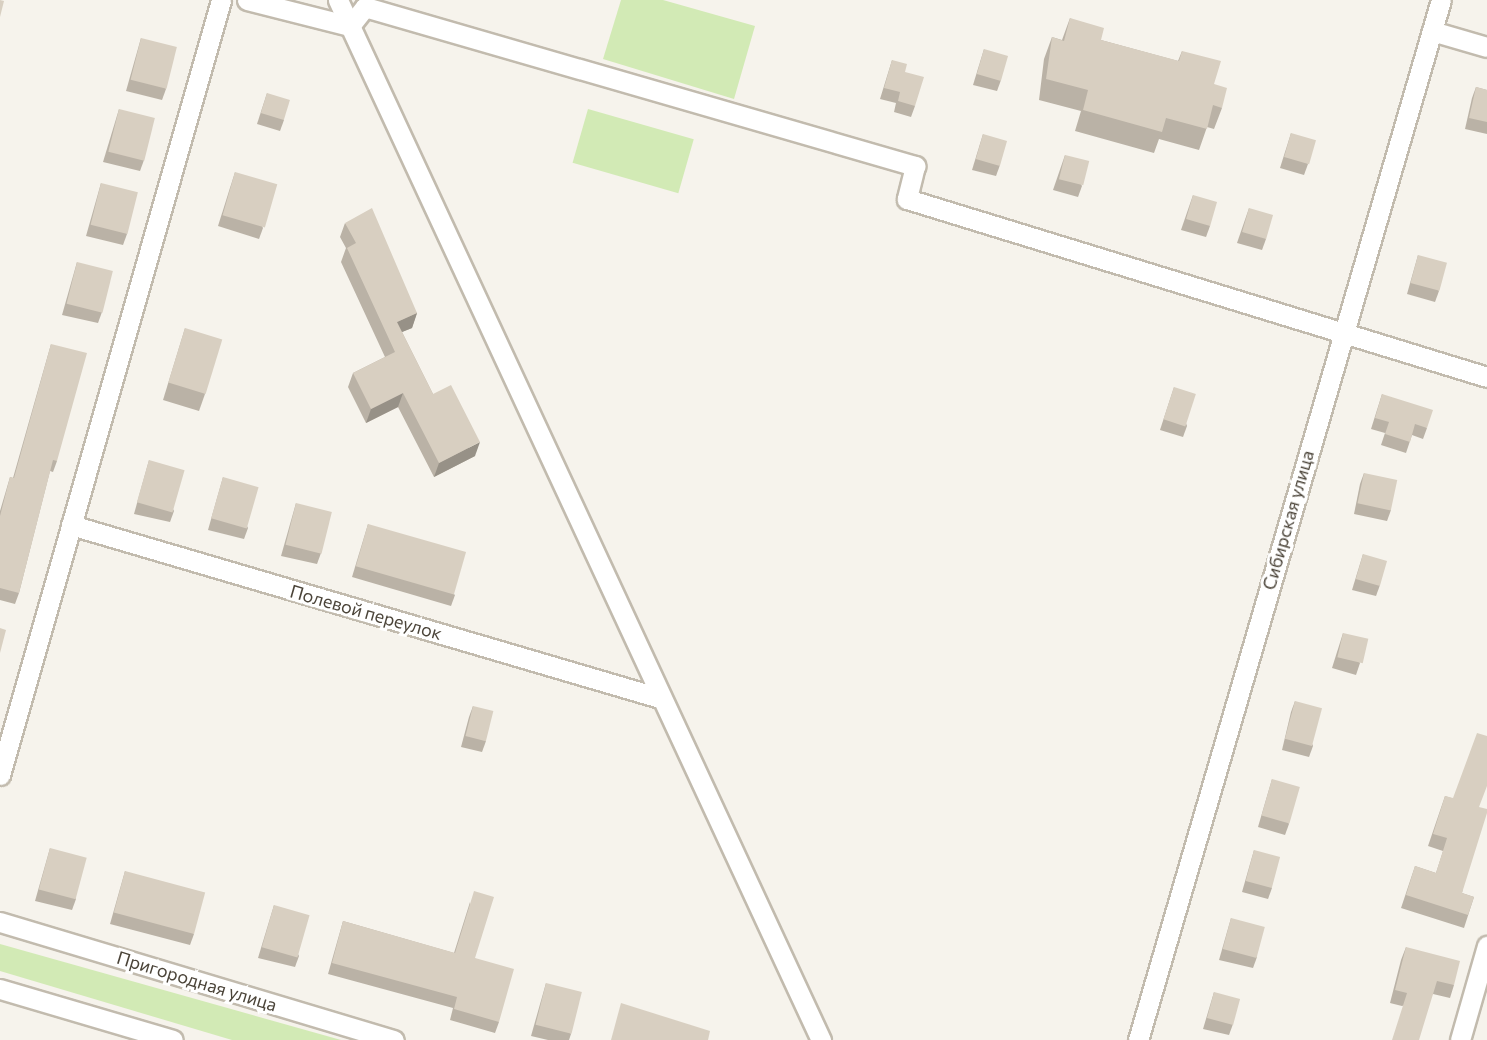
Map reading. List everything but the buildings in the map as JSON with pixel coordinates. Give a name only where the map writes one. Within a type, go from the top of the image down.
[{"type":"street","points":[[0,775],[221,0]]},
{"type":"street","points":[[247,0],[350,26]]},
{"type":"street","points":[[338,0],[821,1040]]},
{"type":"street","name":"Сибирская улица","points":[[1138,1040],[1341,333],[1441,0]]},
{"type":"street","points":[[350,26],[365,7],[915,166],[907,199],[1487,377]]},
{"type":"street","points":[[1432,31],[1487,47]]},
{"type":"street","name":"Полевой переулок","points":[[71,525],[660,698]]},
{"type":"street","name":"Пригородная улица","points":[[0,922],[394,1040]]},
{"type":"street","points":[[1460,1040],[1487,946]]},
{"type":"street","points":[[0,989],[173,1040]]},
{"type":"green space","points":[[621,0],[663,0],[755,26],[734,99],[603,59]]},
{"type":"green space","points":[[588,109],[694,139],[678,193],[573,163]]},
{"type":"green space","points":[[0,944],[341,1040],[232,1040],[0,971]]}]
